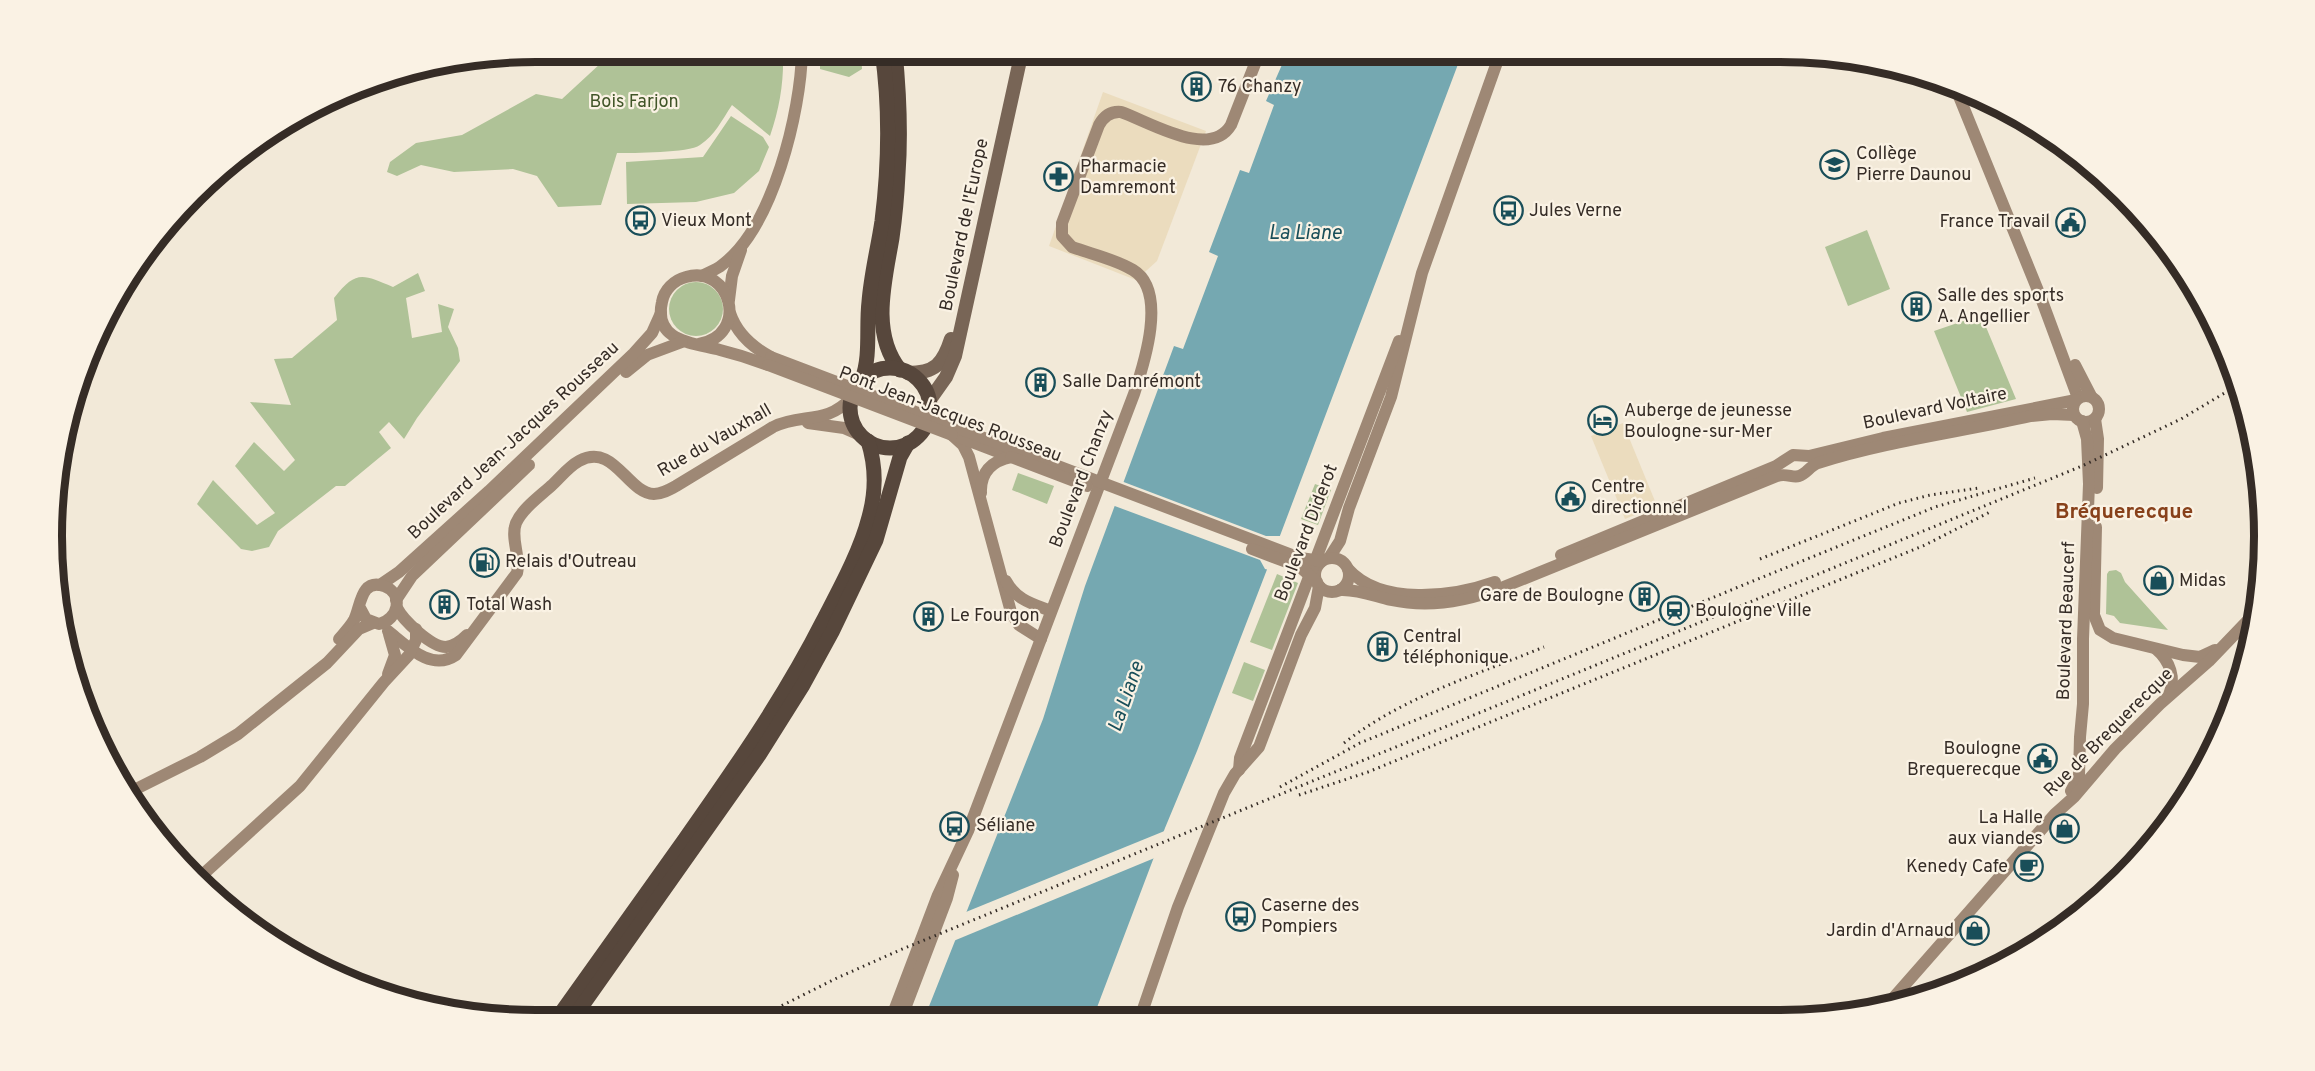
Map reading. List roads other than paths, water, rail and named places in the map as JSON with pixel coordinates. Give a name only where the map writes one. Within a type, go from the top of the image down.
[{"type":"highway","points":[[563,1010],[741,760],[782,697],[835,597],[867,524],[873,497],[873,456],[851,417],[851,398],[862,379],[867,361],[869,300],[882,221],[887,110],[883,62]]},
{"type":"highway","points":[[864,438],[886,448],[908,443],[918,436],[929,414],[929,401],[922,385],[890,356],[886,346],[882,310],[899,166],[896,62]]},
{"type":"highway","points":[[862,379],[880,369],[904,371]]},
{"type":"highway","points":[[579,1010],[759,756],[797,695],[829,638],[873,546],[900,458],[908,443]]},
{"type":"main road","name":"Boulevard de l'Europe","points":[[904,371],[923,372],[936,366],[943,358],[950,343],[1013,62]]},
{"type":"main road","name":"Boulevard de l'Europe","points":[[929,401],[946,377],[955,356],[1020,62]]},
{"type":"street","points":[[699,344],[711,341],[721,333],[728,322],[733,272],[770,193],[790,139],[801,82],[802,62]]},
{"type":"street","name":"Boulevard Chanzy","points":[[955,862],[1041,639],[1146,353],[1151,312],[1148,290],[1137,273],[1072,247],[1066,242],[1062,236],[1061,227],[1067,208],[1099,125],[1106,116],[1114,112],[1121,112],[1191,139],[1206,141],[1215,139],[1226,132],[1231,125],[1256,62]]},
{"type":"street","name":"Boulevard Diderot","points":[[1239,770],[1240,758],[1412,309],[1432,243],[1497,62]]},
{"type":"street","points":[[1958,97],[2082,398]]},
{"type":"street","points":[[1970,102],[2081,380],[2082,398],[2073,407],[2078,418],[2087,422],[2095,419],[2100,407],[2097,401],[2082,398]]},
{"type":"street","points":[[748,236],[723,265],[702,276],[686,277],[672,284],[663,297],[661,313],[668,330],[682,342],[769,361]]},
{"type":"street","points":[[702,276],[719,285],[744,337],[769,361]]},
{"type":"street","name":"Boulevard Diderot","points":[[1326,560],[1338,546],[1347,514],[1394,390],[1412,309]]},
{"type":"street","name":"Boulevard Jean-Jacques Rousseau","points":[[380,585],[399,572],[497,484],[634,353],[652,333],[661,313]]},
{"type":"street","name":"Boulevard Jean-Jacques Rousseau","points":[[397,604],[412,576],[635,363],[654,351],[682,342]]},
{"type":"street","name":"Pont Jean-Jacques Rousseau","points":[[769,361],[952,435],[1300,567],[1318,584]]},
{"type":"street","name":"Pont Jean-Jacques Rousseau","points":[[769,361],[1300,558],[1326,560]]},
{"type":"street","name":"Rue du Vauxhall","points":[[379,626],[411,651],[432,660],[449,659],[458,653],[517,573],[515,532],[518,520],[576,463],[587,458],[604,459],[643,490],[652,494],[660,493],[772,427],[784,422],[829,415],[851,398]]},
{"type":"street","name":"Boulevard Voltaire","points":[[1347,566],[1364,583],[1397,592],[1440,595],[1471,590],[1503,579],[1776,466],[1793,454],[1802,456],[2082,398]]},
{"type":"street","name":"Boulevard Voltaire","points":[[1337,591],[1355,590],[1389,600],[1413,603],[1446,603],[1473,598],[1761,482],[1789,474],[1799,476],[1806,469],[1818,463],[2031,416],[2052,414],[2078,418]]},
{"type":"street","name":"Boulevard Beaucerf","points":[[2055,814],[2079,778],[2085,665],[2083,639],[2089,484],[2087,439],[2078,418]]},
{"type":"street","name":"Boulevard Beaucerf","points":[[2095,419],[2098,446],[2094,619],[2103,632],[2122,641]]},
{"type":"street","name":"Rue du Vauxhall","points":[[798,420],[844,428],[864,438]]},
{"type":"street","points":[[952,435],[960,441],[967,453],[1013,617],[1024,629],[1041,639]]},
{"type":"street","points":[[1802,456],[1807,463],[1806,469]]},
{"type":"street","points":[[982,501],[981,483],[986,470],[997,461],[1011,457]]},
{"type":"street","points":[[1786,460],[1785,468],[1789,474]]},
{"type":"street","name":"Boulevard Diderot","points":[[1343,530],[1347,566]]},
{"type":"street","points":[[1339,559],[1347,566],[1348,580],[1337,591],[1326,591],[1318,584],[1316,570],[1326,560],[1339,559]]},
{"type":"street","points":[[1001,572],[1011,590],[1018,597],[1051,611]]},
{"type":"street","name":"Boulevard Diderot","points":[[1143,1010],[1178,907],[1202,853],[1224,793],[1258,747],[1301,635],[1317,601],[1318,584]]},
{"type":"street","points":[[135,789],[224,743],[260,718],[327,663],[361,628],[379,626],[390,620],[397,604],[391,590],[380,585],[366,589],[360,597],[359,606],[350,626],[294,689]]},
{"type":"street","name":"Boulevard Diderot","points":[[1310,620],[1337,591]]},
{"type":"street","name":"Rue du Vauxhall","points":[[397,604],[404,619],[435,644],[447,646],[458,643],[478,625]]},
{"type":"street","points":[[359,606],[363,617],[379,626],[392,640],[395,655],[393,665],[384,682]]},
{"type":"street","name":"Rue de Brequerecque","points":[[1896,994],[2115,749],[2209,661],[2245,623]]},
{"type":"street","points":[[203,874],[297,789],[411,651],[416,640],[416,629]]},
{"type":"street","points":[[2085,665],[2088,645],[2092,638],[2097,637],[2200,657],[2207,655],[2225,642]]},
{"type":"street","points":[[2155,649],[2165,658],[2171,672],[2172,684],[2168,697]]},
{"type":"street","points":[[894,1010],[938,895],[955,862]]},
{"type":"street","points":[[904,1010],[947,898],[955,862]]},
{"type":"water","name":"La Liane","points":[[1283,62],[1459,62],[1278,541],[1096,1010],[928,1010],[1043,719],[1085,586],[1174,346],[1183,349],[1218,256],[1209,252],[1240,170],[1249,173],[1274,105],[1266,101]]},
{"type":"railway","points":[[773,1010],[900,950],[2082,466],[2181,419],[2230,390]]},
{"type":"railway","points":[[1280,787],[1360,743],[1753,581],[1935,507],[2035,478]]},
{"type":"railway","points":[[1760,559],[1899,503],[1930,495],[1979,488]]},
{"type":"railway","points":[[1299,795],[1368,772],[1925,545],[1992,511]]},
{"type":"railway","points":[[1344,743],[1415,700],[1544,647]]},
{"type":"place","name":"76 Chanzy","points":[[1197,87]]},
{"type":"place","name":"Collège Pierre Daunou","points":[[1835,164]]},
{"type":"place","name":"Pharmacie Damremont","points":[[1059,177]]},
{"type":"place","name":"Jules Verne","points":[[1508,211]]},
{"type":"place","name":"Vieux Mont","points":[[640,221]]},
{"type":"place","name":"France Travail","points":[[2071,222]]},
{"type":"place","name":"Salle des sports A. Angellier","points":[[1916,306]]},
{"type":"place","name":"Salle Damrémont","points":[[1041,382]]},
{"type":"place","name":"Auberge de jeunesse Boulogne-sur-Mer","points":[[1603,421]]},
{"type":"place","name":"Centre directionnel","points":[[1570,497]]},
{"type":"place","name":"Relais d'Outreau","points":[[484,562]]},
{"type":"place","name":"Midas","points":[[2158,581]]},
{"type":"place","name":"Gare de Boulogne","points":[[1645,596]]},
{"type":"place","name":"Total Wash","points":[[445,605]]},
{"type":"place","name":"Boulogne Ville","points":[[1674,611]]},
{"type":"place","name":"Le Fourgon","points":[[929,616]]},
{"type":"place","name":"Central téléphonique","points":[[1382,647]]},
{"type":"place","name":"Boulogne Brequerecque","points":[[2042,759]]},
{"type":"place","name":"Séliane","points":[[955,826]]},
{"type":"place","name":"La Halle aux viandes","points":[[2064,828]]},
{"type":"place","name":"Kenedy Cafe","points":[[2029,867]]},
{"type":"place","name":"Caserne des Pompiers","points":[[1240,916]]},
{"type":"place","name":"Jardin d'Arnaud","points":[[1975,931]]},
{"type":"district","name":"Bréquerecque","points":[[2124,512]]},
{"type":"park label","name":"Bois Farjon","points":[[634,102]]}]
